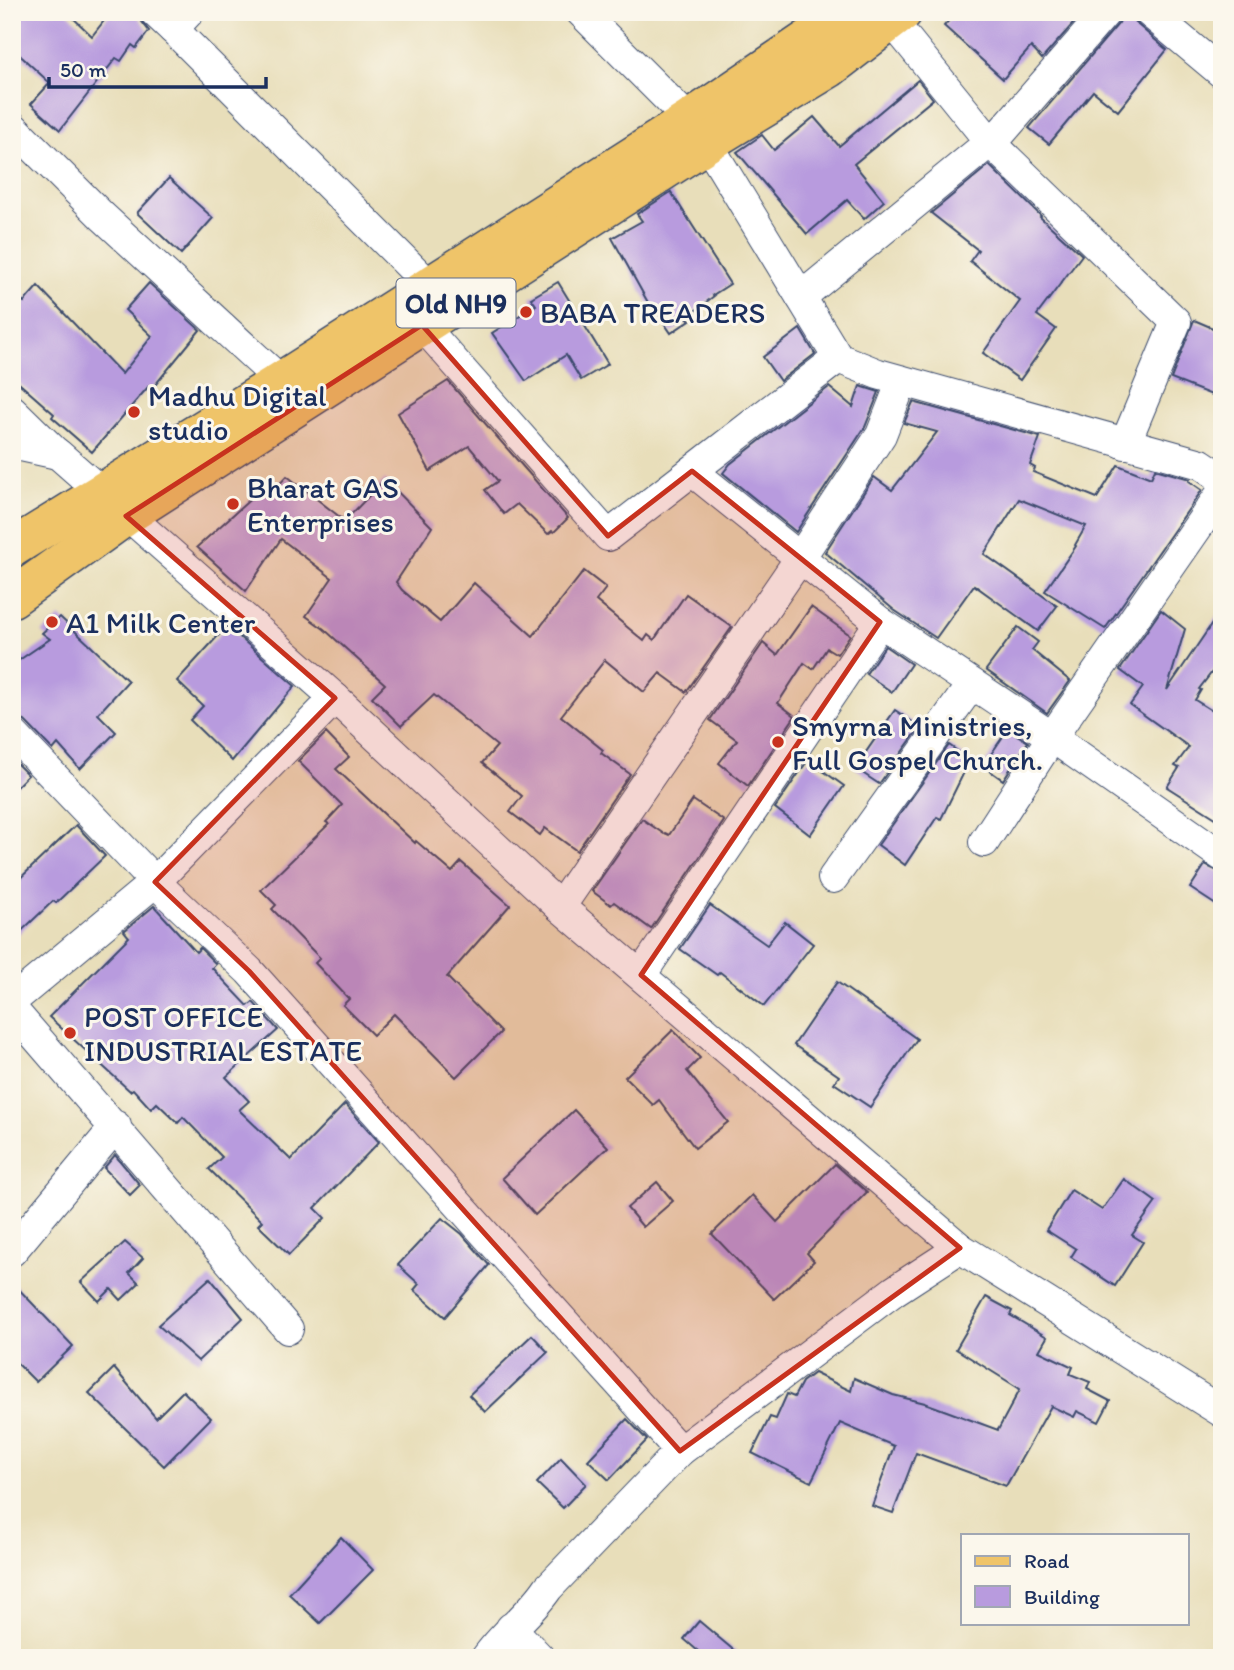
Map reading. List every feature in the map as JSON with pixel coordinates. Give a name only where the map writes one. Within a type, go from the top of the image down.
[{"type":"main road","name":"Old NH9","points":[[12,548],[114,504],[422,325],[698,131],[848,12]]},
{"type":"main road","name":"Old NH9","points":[[12,598],[114,504],[281,381],[430,286],[698,131],[830,68],[897,17]]},
{"type":"street","points":[[580,12],[698,131],[838,358],[902,381],[1201,464],[1222,478]]},
{"type":"street","points":[[802,297],[1001,133],[1106,12]]},
{"type":"street","points":[[1149,12],[1222,73]]},
{"type":"street","points":[[897,17],[990,142],[1176,322],[1125,444]]},
{"type":"street","points":[[173,18],[430,286]]},
{"type":"street","points":[[12,126],[102,216],[281,381]]},
{"type":"street","points":[[422,325],[608,536],[838,358]]},
{"type":"street","points":[[560,907],[800,558],[881,435],[902,381]]},
{"type":"street","points":[[12,410],[114,504],[335,698],[560,907],[960,1248],[1222,1412]]},
{"type":"street","points":[[12,444],[58,454]]},
{"type":"street","points":[[692,471],[880,622],[1052,737],[1222,856]]},
{"type":"street","points":[[984,842],[1052,737],[1222,492]]},
{"type":"street","points":[[641,975],[880,622]]},
{"type":"street","points":[[833,878],[972,684]]},
{"type":"street","points":[[12,1001],[155,882],[335,698]]},
{"type":"street","points":[[12,733],[155,882],[249,971],[680,1451]]},
{"type":"street","points":[[12,1009],[116,1126],[288,1329]]},
{"type":"street","points":[[12,1251],[116,1126]]},
{"type":"street","points":[[486,1658],[511,1628],[534,1609],[548,1588],[680,1451],[894,1291],[960,1248]]},
{"type":"street","points":[[511,1628],[540,1658]]},
{"type":"highlighted area","points":[[422,325],[608,536],[692,471],[880,622],[641,975],[960,1248],[680,1451],[249,971],[155,882],[335,698],[126,516]]},
{"type":"building","points":[[12,12],[67,12],[92,36],[111,12],[138,12],[139,18],[149,31],[136,48],[132,45],[121,61],[116,58],[60,130],[31,104],[50,83],[12,48]]},
{"type":"building","points":[[956,12],[1074,12],[1079,17],[1042,59],[1031,47],[1003,79],[944,26]]},
{"type":"building","points":[[1123,12],[1167,50],[1118,111],[1093,91],[1049,144],[1029,128],[1119,23]]},
{"type":"building","points":[[918,80],[933,99],[854,164],[884,201],[864,219],[847,200],[807,234],[737,152],[762,135],[774,150],[814,117],[839,146]]},
{"type":"building","points":[[989,165],[1082,255],[1037,315],[1056,329],[1020,380],[983,353],[1020,301],[970,261],[978,250],[931,213]]},
{"type":"building","points":[[169,178],[213,218],[181,254],[137,213]]},
{"type":"building","points":[[671,192],[730,284],[713,295],[687,317],[690,320],[671,333],[658,314],[655,315],[612,238],[642,221],[637,214]]},
{"type":"building","points":[[558,282],[608,364],[581,380],[566,355],[526,381],[492,333],[536,305],[531,298]]},
{"type":"building","points":[[149,283],[200,330],[151,390],[148,387],[92,452],[12,377],[12,292],[24,302],[38,286],[122,374],[152,336],[125,310]]},
{"type":"building","points":[[1194,320],[1222,332],[1222,399],[1171,379]]},
{"type":"building","points":[[800,329],[815,354],[780,381],[763,357]]},
{"type":"building","points":[[448,381],[568,518],[554,532],[548,534],[517,504],[504,514],[485,490],[498,481],[469,446],[430,471],[398,413]]},
{"type":"building","points":[[860,386],[879,392],[865,427],[796,532],[723,473],[730,464],[829,387],[853,407]]},
{"type":"building","points":[[913,402],[1040,437],[1030,465],[1035,468],[1033,472],[1097,498],[1118,465],[1151,478],[1155,469],[1190,479],[1189,481],[1202,490],[1105,629],[1045,591],[1076,546],[1086,526],[1019,499],[984,554],[1057,606],[1038,631],[974,585],[936,638],[894,610],[825,552],[874,477],[892,490],[937,432],[904,423]]},
{"type":"building","points":[[287,476],[345,521],[385,479],[432,527],[396,582],[440,622],[474,583],[533,636],[584,571],[606,588],[596,601],[644,641],[648,635],[654,640],[686,594],[732,627],[686,692],[660,673],[644,692],[605,660],[561,716],[603,750],[601,753],[630,774],[577,851],[545,828],[540,835],[510,812],[522,796],[482,763],[497,746],[434,695],[401,726],[372,697],[385,684],[306,616],[332,578],[281,539],[246,591],[197,547],[264,487],[271,493]]},
{"type":"building","points":[[811,607],[850,635],[837,654],[827,648],[813,669],[804,663],[778,703],[795,716],[748,786],[719,763],[737,740],[710,720],[763,643],[777,655]]},
{"type":"building","points":[[1222,609],[1222,659],[1199,689],[1201,690],[1195,700],[1222,717],[1222,822],[1167,787],[1179,768],[1175,766],[1189,747],[1130,705],[1143,687],[1120,670],[1161,610],[1185,629],[1167,690]]},
{"type":"building","points":[[60,617],[128,681],[98,714],[116,732],[80,769],[58,744],[53,750],[25,721],[12,716],[12,665],[50,639],[42,633]]},
{"type":"building","points":[[227,626],[295,686],[232,761],[190,720],[203,706],[177,681]]},
{"type":"building","points":[[1018,627],[1038,642],[1032,650],[1070,681],[1047,713],[986,670]]},
{"type":"building","points":[[885,646],[911,664],[892,692],[866,674]]},
{"type":"building","points":[[895,710],[920,727],[879,784],[855,768]]},
{"type":"building","points":[[1008,729],[1028,742],[1003,780],[983,766]]},
{"type":"building","points":[[326,733],[349,757],[336,769],[415,843],[416,841],[452,872],[461,862],[510,905],[447,977],[501,1032],[456,1077],[394,1014],[373,1035],[343,1005],[349,999],[315,963],[320,958],[272,909],[276,905],[261,890],[329,824],[326,822],[342,805],[298,761]]},
{"type":"building","points":[[949,745],[970,760],[941,819],[937,817],[905,865],[878,845]]},
{"type":"building","points":[[12,759],[28,775],[12,791]]},
{"type":"building","points":[[808,760],[844,786],[810,835],[775,808]]},
{"type":"building","points":[[693,800],[724,821],[651,929],[614,902],[611,905],[592,891],[642,819],[669,835]]},
{"type":"building","points":[[76,825],[105,856],[12,940],[12,886]]},
{"type":"building","points":[[1205,865],[1222,873],[1222,909],[1190,888]]},
{"type":"building","points":[[710,905],[767,945],[785,922],[813,944],[764,1006],[720,972],[717,975],[680,949]]},
{"type":"building","points":[[154,906],[196,952],[200,948],[216,964],[212,968],[248,1006],[253,1002],[278,1030],[226,1077],[249,1101],[239,1110],[291,1160],[345,1104],[379,1142],[315,1208],[325,1218],[289,1255],[258,1225],[262,1221],[209,1169],[222,1157],[183,1117],[178,1123],[157,1103],[151,1109],[133,1089],[130,1091],[49,1017],[129,937],[124,931]]},
{"type":"building","points":[[837,982],[917,1039],[870,1107],[834,1083],[839,1076],[794,1045]]},
{"type":"building","points":[[673,1030],[700,1058],[687,1071],[728,1122],[695,1148],[659,1100],[653,1105],[625,1077]]},
{"type":"building","points":[[574,1110],[608,1147],[535,1215],[502,1178]]},
{"type":"building","points":[[115,1155],[140,1185],[130,1195],[104,1168]]},
{"type":"building","points":[[835,1164],[867,1192],[807,1253],[814,1261],[774,1299],[712,1234],[752,1195],[777,1222]]},
{"type":"building","points":[[1124,1179],[1156,1202],[1132,1235],[1143,1242],[1115,1286],[1071,1257],[1076,1249],[1046,1230],[1071,1190],[1102,1210]]},
{"type":"building","points":[[657,1182],[673,1201],[643,1227],[627,1208]]},
{"type":"building","points":[[442,1218],[462,1234],[489,1265],[445,1317],[414,1290],[419,1284],[398,1265]]},
{"type":"building","points":[[125,1242],[143,1258],[129,1273],[139,1283],[121,1300],[111,1289],[99,1301],[81,1282]]},
{"type":"building","points":[[210,1278],[243,1318],[198,1361],[158,1325]]},
{"type":"building","points":[[12,1282],[73,1346],[36,1382],[12,1358]]},
{"type":"building","points":[[986,1297],[1012,1311],[1010,1315],[1047,1337],[1039,1351],[1073,1367],[1070,1374],[1090,1382],[1087,1389],[1110,1401],[1099,1422],[1077,1411],[1074,1417],[1051,1406],[1006,1486],[916,1453],[893,1513],[872,1506],[894,1446],[840,1423],[811,1482],[752,1453],[770,1417],[776,1419],[787,1394],[794,1397],[802,1382],[814,1373],[851,1391],[854,1378],[893,1395],[925,1403],[998,1430],[1020,1389],[956,1349]]},
{"type":"building","points":[[532,1335],[548,1352],[485,1412],[469,1395]]},
{"type":"building","points":[[114,1368],[156,1418],[183,1391],[211,1418],[164,1466],[89,1393]]},
{"type":"building","points":[[627,1419],[647,1440],[609,1480],[588,1460]]},
{"type":"building","points":[[561,1458],[586,1484],[563,1508],[537,1483]]},
{"type":"building","points":[[341,1537],[373,1570],[320,1623],[289,1594]]},
{"type":"building","points":[[699,1621],[743,1658],[706,1658],[684,1639]]},
{"type":"place","name":"BABA TREADERS","points":[[526,312]]},
{"type":"place","name":"Madhu Digital studio","points":[[134,412]]},
{"type":"place","name":"Bharat GAS Enterprises","points":[[233,504]]},
{"type":"place","name":"A1 Milk Center","points":[[52,622]]},
{"type":"place","name":"Smyrna Ministries, Full Gospel Church.","points":[[778,742]]},
{"type":"place","name":"POST OFFICE INDUSTRIAL ESTATE","points":[[70,1033]]}]
